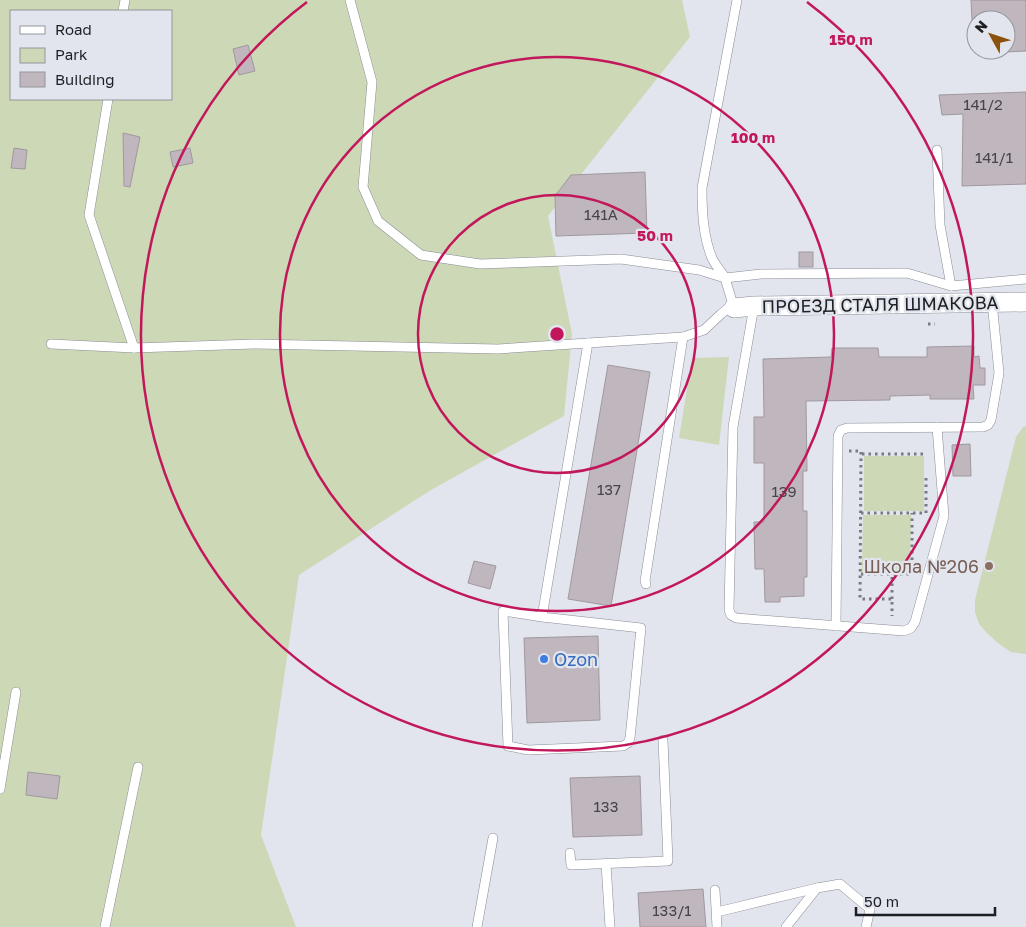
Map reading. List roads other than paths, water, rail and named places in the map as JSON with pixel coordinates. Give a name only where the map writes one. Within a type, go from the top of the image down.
[{"type":"street","name":"ПРОЕЗД СТАЛЯ ШМАКОВА","points":[[734,308],[754,306],[1026,302]]},
{"type":"lane","points":[[350,0],[372,82],[363,187],[378,221],[421,254],[480,264],[621,259],[699,270],[725,278],[761,274],[907,272],[951,286],[1026,279]]},
{"type":"lane","points":[[51,344],[134,348],[255,344],[498,350],[683,337],[704,330],[727,309],[734,308],[725,278],[712,258],[702,211],[702,188],[737,0]]},
{"type":"lane","points":[[108,100],[89,215],[134,348]]},
{"type":"lane","points":[[937,150],[940,224],[951,286]]},
{"type":"lane","points":[[836,626],[838,436],[841,430],[847,428],[983,427],[988,425],[991,420],[999,372],[992,302]]},
{"type":"lane","points":[[754,306],[734,426],[730,615],[736,618],[836,626],[892,630],[911,628],[915,622],[943,523],[944,510],[937,427]]},
{"type":"lane","points":[[646,584],[683,337]]},
{"type":"lane","points":[[542,617],[588,343]]},
{"type":"lane","points":[[503,611],[542,617],[641,628],[628,743],[623,746],[528,750],[508,746],[503,611]]},
{"type":"lane","points":[[0,789],[16,692]]},
{"type":"lane","points":[[570,853],[571,865],[668,861],[663,740]]},
{"type":"lane","points":[[105,927],[138,767]]},
{"type":"lane","points":[[477,927],[493,838]]},
{"type":"lane","points":[[606,864],[610,927]]},
{"type":"lane","points":[[716,912],[840,884],[870,909],[866,927]]},
{"type":"lane","points":[[786,927],[817,888]]},
{"type":"lane","points":[[715,890],[717,927]]},
{"type":"place","name":"Школа №206","points":[[989,566]]},
{"type":"place","name":"Ozon","points":[[544,659]]}]
